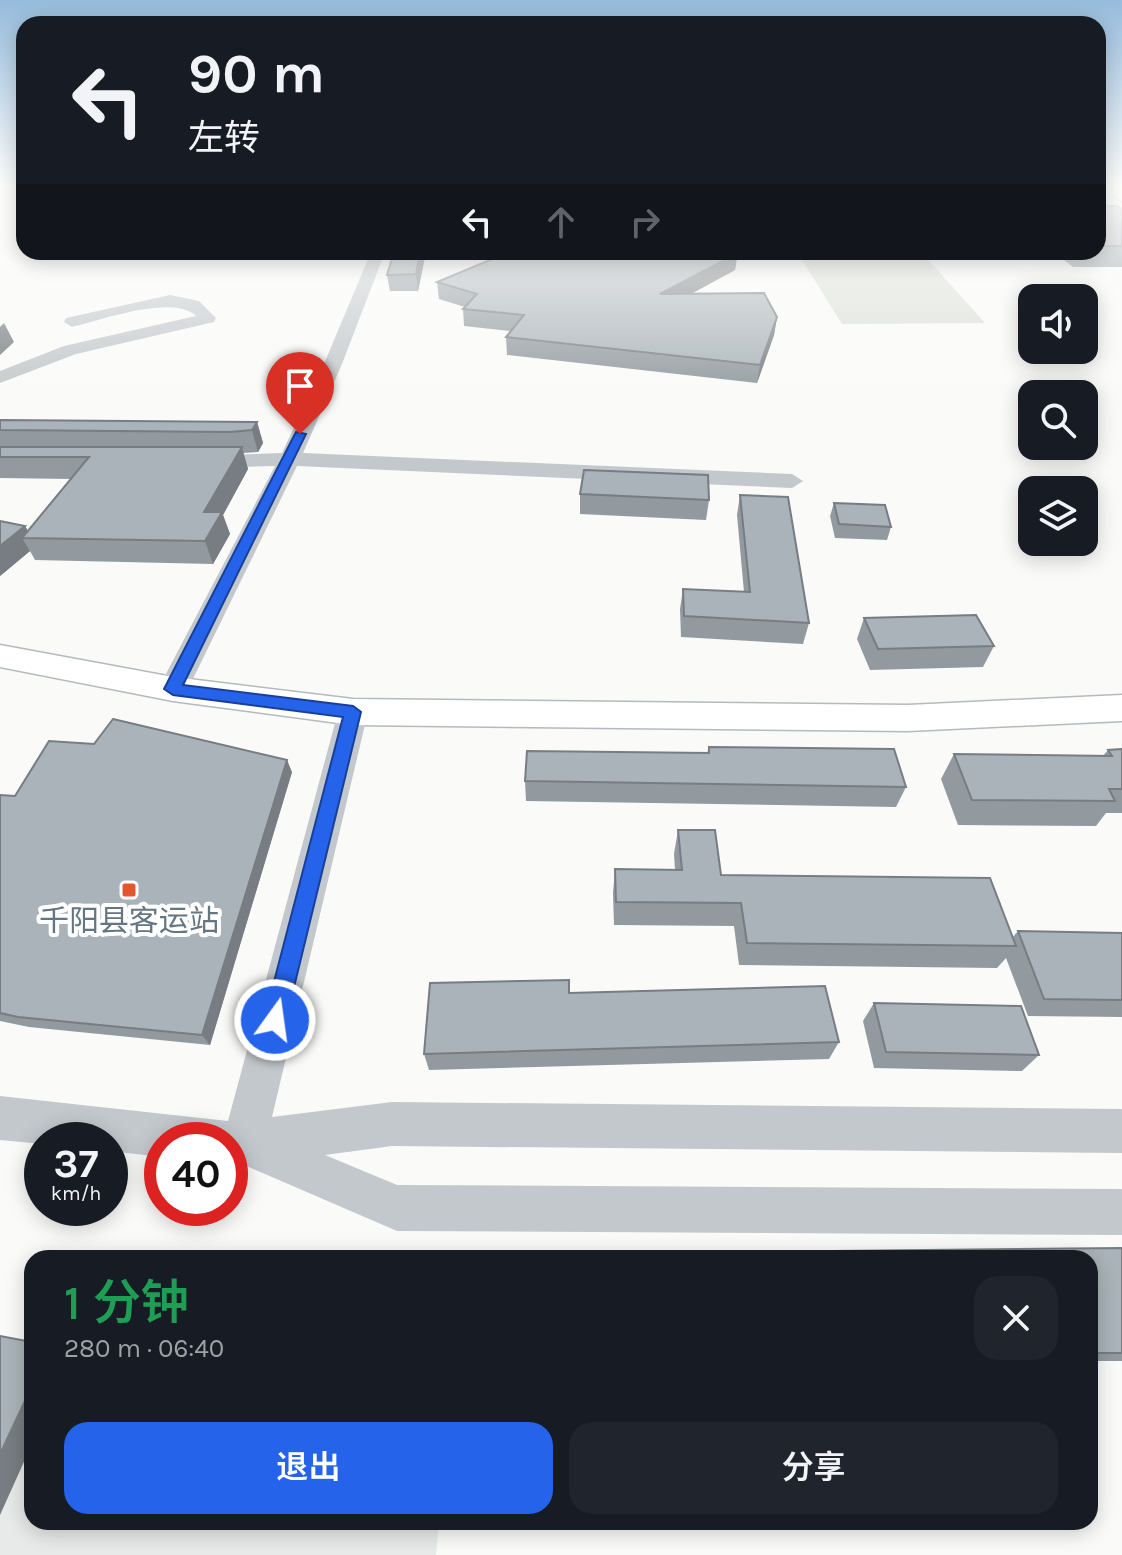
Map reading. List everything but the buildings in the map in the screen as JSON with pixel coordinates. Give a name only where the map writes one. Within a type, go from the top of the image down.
[{"type":"main road","points":[[0,656],[173,689],[353,712],[908,718],[1122,708]]},
{"type":"street","points":[[173,689],[289,459],[357,310],[375,261]]},
{"type":"street","points":[[0,377],[70,350],[208,318],[193,304],[170,300],[72,322]]},
{"type":"street","points":[[174,461],[289,459],[792,481]]},
{"type":"street","points":[[235,1122],[353,712]]},
{"type":"street","points":[[0,1118],[144,1133]]},
{"type":"street","points":[[248,1140],[392,1124],[1122,1131]]},
{"type":"street","points":[[248,1149],[397,1208],[1122,1212]]},
{"type":"shaded area","points":[[802,261],[929,261],[985,323],[842,324]]},
{"type":"shaded area","points":[[0,1336],[24,1339],[24,1530],[438,1530],[436,1555],[0,1555]]},
{"type":"place","name":"千阳县客运站","points":[[129,890]]},
{"type":"route","points":[[275,1020],[353,712],[173,689],[300,434]]}]
